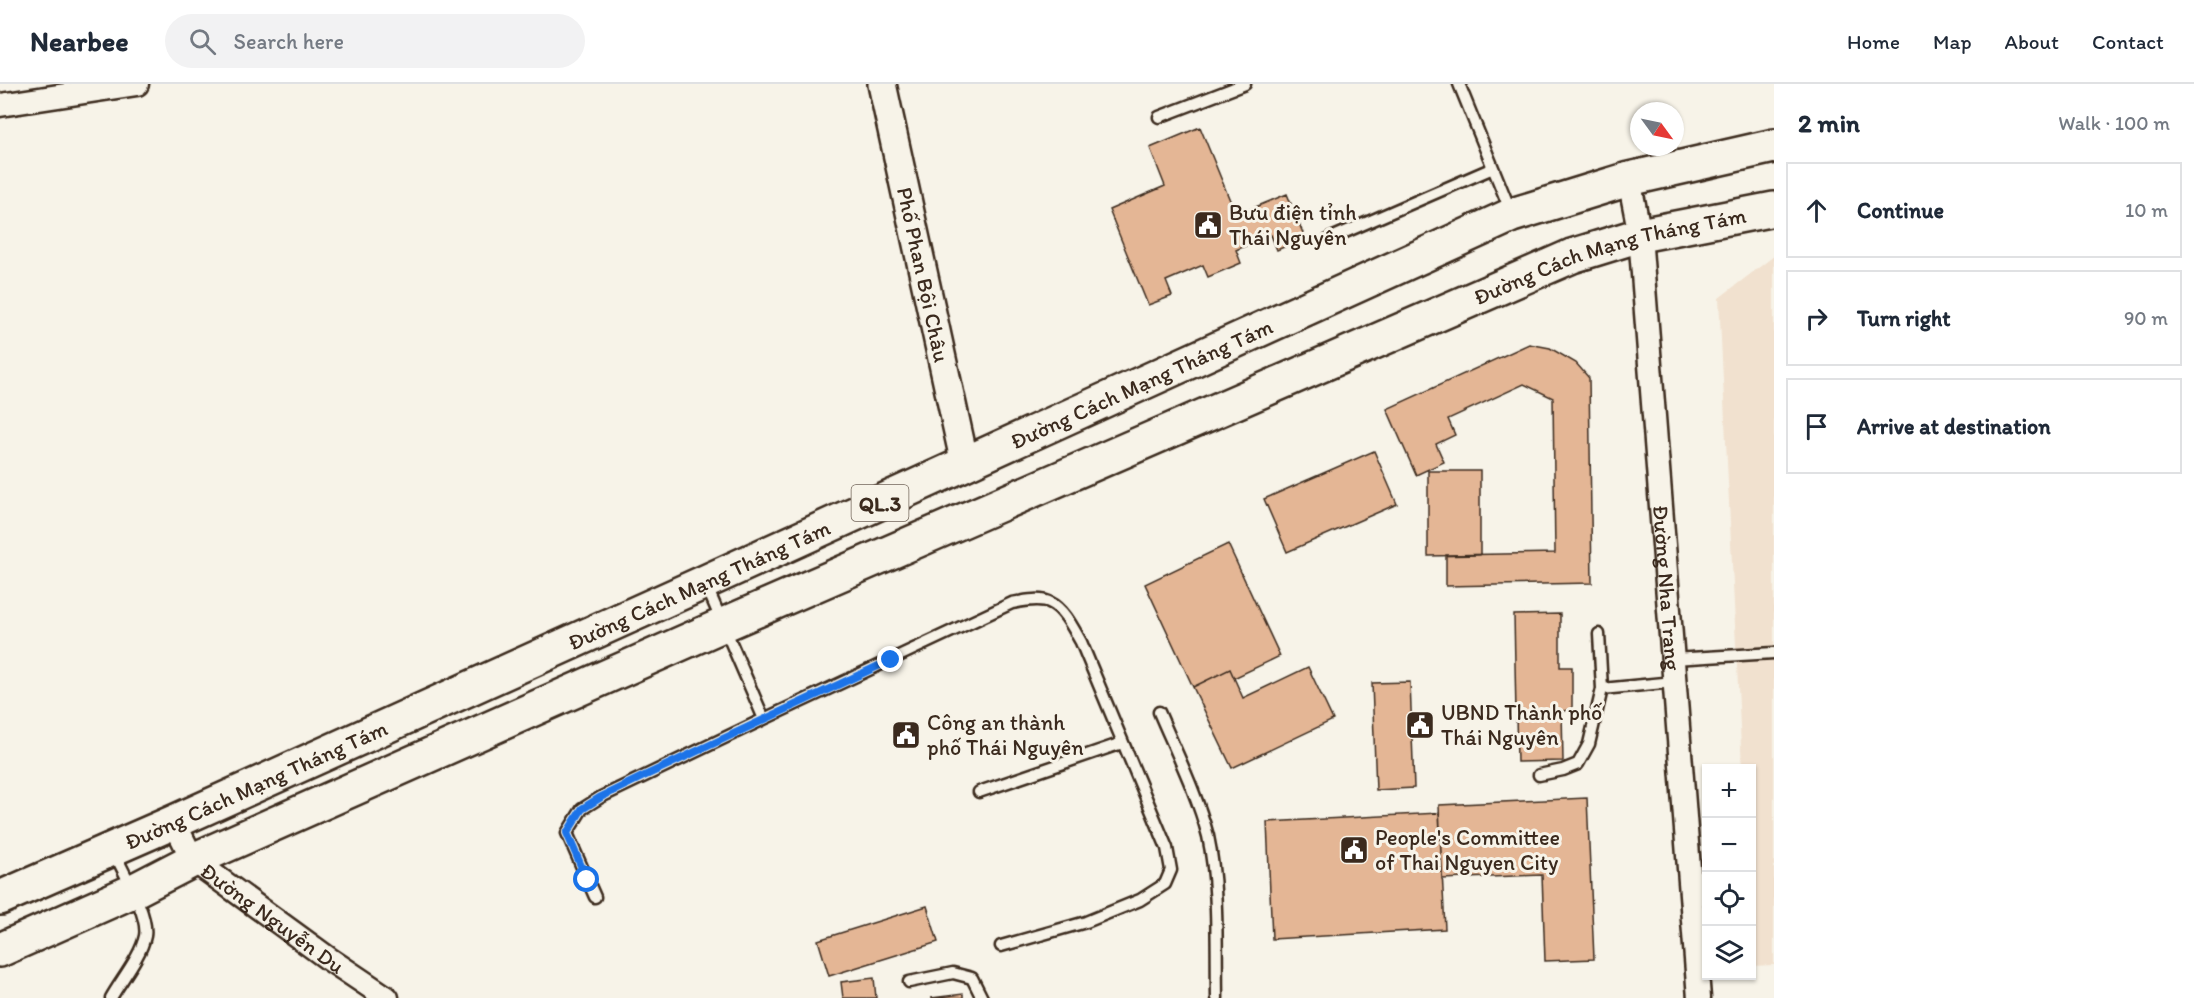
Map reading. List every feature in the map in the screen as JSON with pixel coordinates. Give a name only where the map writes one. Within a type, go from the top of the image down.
[{"type":"highway","name":"Đường Cách Mạng Tháng Tám","points":[[0,898],[174,822],[1512,215],[1629,179],[1774,146]]},
{"type":"highway","name":"Đường Cách Mạng Tháng Tám","points":[[0,950],[133,891],[194,860],[725,624],[1572,256],[1640,235],[1774,209]]},
{"type":"street","points":[[0,101],[137,84]]},
{"type":"street","name":"Phố Phan Bội Châu","points":[[882,84],[965,464]]},
{"type":"street","name":"Đường Nha Trang","points":[[1629,179],[1640,235],[1699,998]]},
{"type":"street","name":"Đường Nguyễn Du","points":[[174,822],[194,860],[329,959],[387,998]]},
{"type":"lane","points":[[1159,117],[1245,84]]},
{"type":"lane","points":[[1459,84],[1512,215]]},
{"type":"lane","points":[[1329,239],[1493,168]]},
{"type":"lane","points":[[705,582],[764,719]]},
{"type":"lane","points":[[595,897],[567,833],[582,809],[601,797],[996,610],[1012,603],[1030,600],[1051,602],[1064,615],[1081,642],[1167,848],[1172,870],[1166,884],[1140,900],[1086,922],[1001,946]]},
{"type":"lane","points":[[1539,775],[1578,764],[1589,744],[1602,688],[1599,634]]},
{"type":"lane","points":[[1673,659],[1774,653]]},
{"type":"lane","points":[[1602,688],[1674,682]]},
{"type":"lane","points":[[1159,712],[1189,783],[1208,836],[1214,885],[1217,998]]},
{"type":"lane","points":[[979,792],[1122,742]]},
{"type":"lane","points":[[111,998],[140,950],[146,934],[141,909],[112,848]]},
{"type":"lane","points":[[909,982],[952,973],[972,978],[982,998]]},
{"type":"shaded area","points":[[1774,256],[1774,965],[1756,966],[1756,764],[1742,764],[1719,298]]},
{"type":"building","name":"Bưu điện tỉnh Thái Nguyên","points":[[1200,127],[1236,215],[1287,194],[1305,238],[1277,250],[1271,235],[1236,250],[1241,263],[1208,277],[1203,265],[1166,281],[1172,296],[1148,305],[1109,210],[1165,186],[1150,148]]},
{"type":"building","points":[[1529,344],[1550,348],[1576,363],[1589,378],[1592,583],[1446,586],[1446,555],[1555,553],[1553,398],[1524,384],[1448,419],[1455,435],[1436,444],[1444,462],[1416,475],[1387,409]]},
{"type":"building","points":[[1374,451],[1397,504],[1287,552],[1264,499]]},
{"type":"building","points":[[1428,471],[1480,471],[1480,555],[1428,556]]},
{"type":"building","points":[[1228,544],[1280,656],[1234,678],[1230,669],[1193,687],[1145,584]]},
{"type":"building","points":[[1560,614],[1560,667],[1572,667],[1572,710],[1562,711],[1563,761],[1517,762],[1514,615]]},
{"type":"building","points":[[1308,667],[1333,720],[1232,768],[1193,687],[1230,669],[1243,698]]},
{"type":"building","points":[[1410,682],[1414,788],[1376,790],[1372,683]]},
{"type":"building","points":[[1587,798],[1594,959],[1545,961],[1542,875],[1442,879],[1439,805]]},
{"type":"building","name":"People's Committee of Thai Nguyen City","points":[[1439,813],[1445,929],[1272,939],[1267,822]]},
{"type":"building","points":[[927,906],[938,942],[829,976],[818,940]]},
{"type":"building","points":[[874,978],[876,998],[843,998],[841,982]]},
{"type":"building","points":[[963,994],[963,998],[931,998]]},
{"type":"place","name":"Bưu điện tỉnh Thái Nguyên","points":[[1208,225]]},
{"type":"place","name":"UBND Thành phố Thái Nguyên","points":[[1420,725]]},
{"type":"place","name":"Công an thành phố Thái Nguyên","points":[[906,735]]},
{"type":"place","name":"People's Committee of Thai Nguyen City","points":[[1354,850]]},
{"type":"route","points":[[587,880],[567,833],[582,809],[601,797],[683,757],[891,660]]}]
